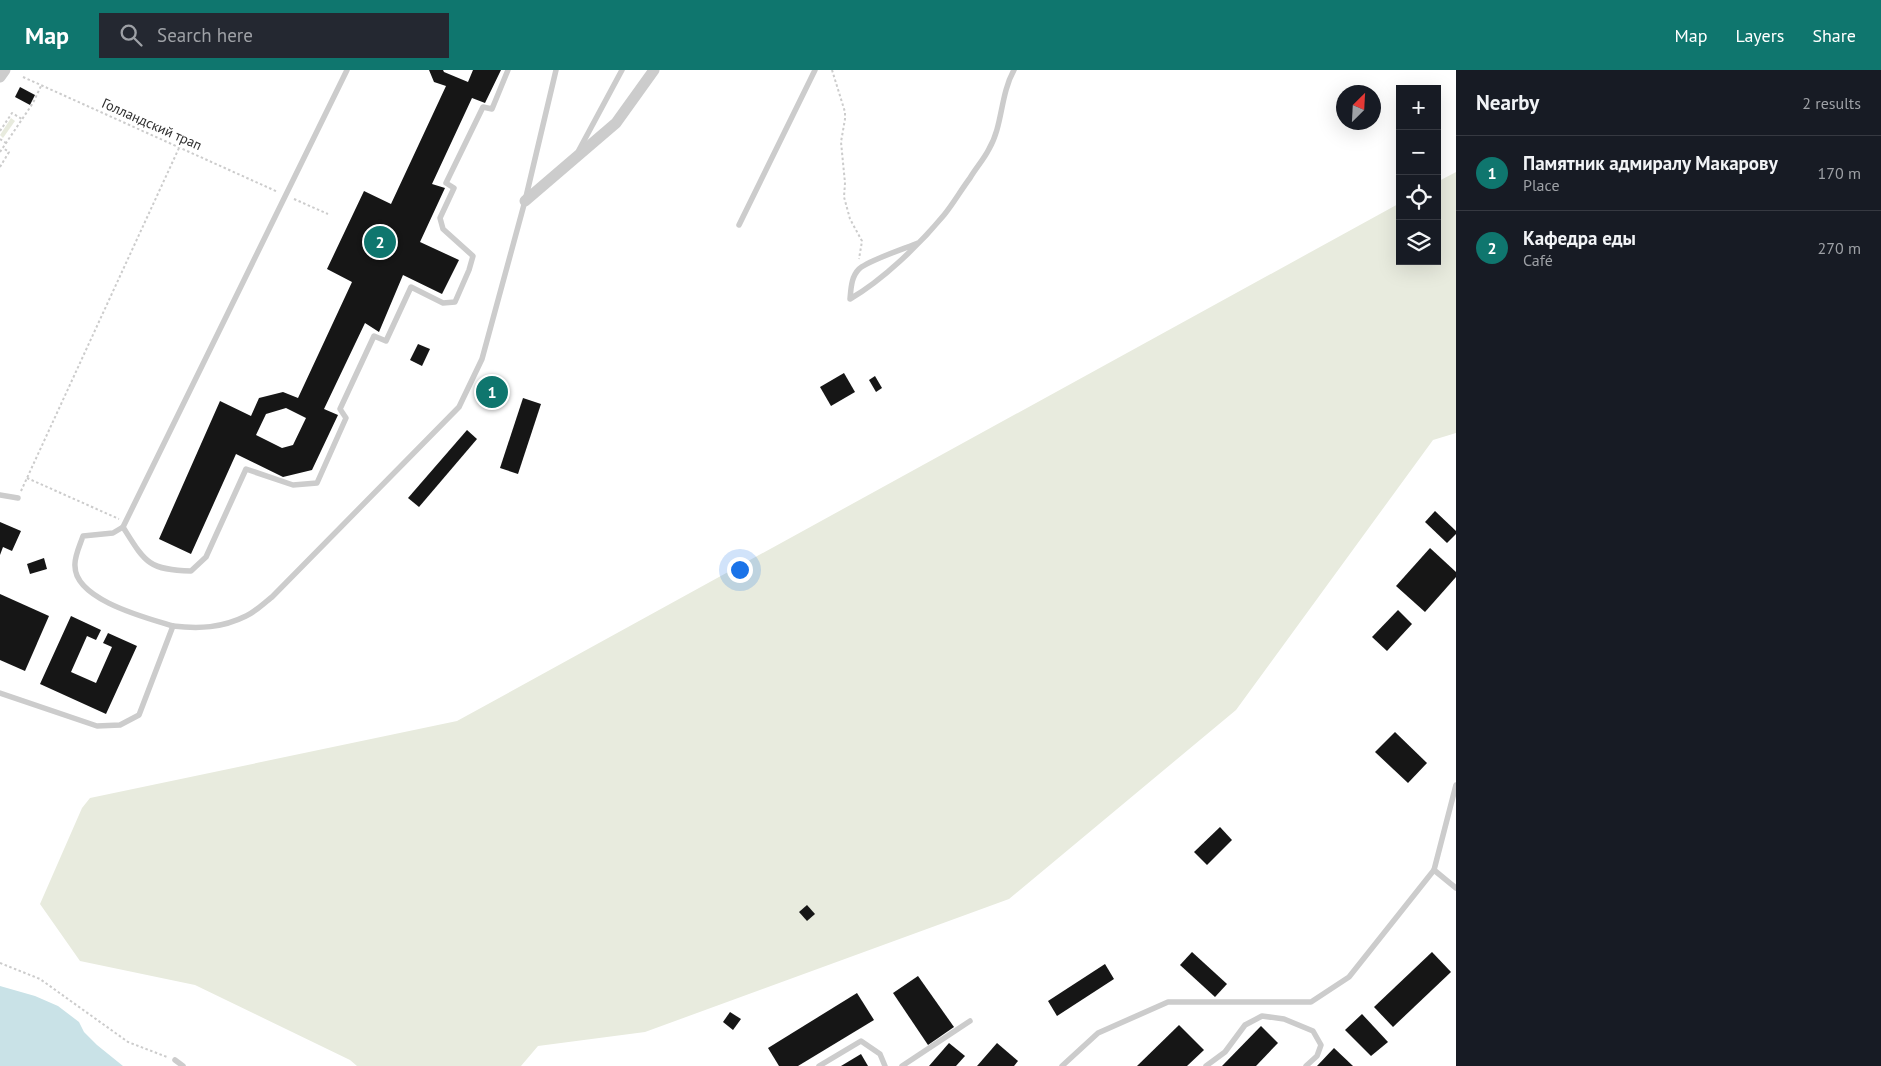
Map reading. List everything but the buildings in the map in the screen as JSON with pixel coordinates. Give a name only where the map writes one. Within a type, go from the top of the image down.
[{"type":"street","points":[[0,77],[5,70]]},
{"type":"street","points":[[525,201],[616,123],[654,70]]},
{"type":"lane","points":[[347,70],[124,525],[113,533],[83,536],[74,565],[77,577],[88,590],[113,606],[173,626],[195,628],[218,627],[248,616],[272,597],[459,407],[482,359],[525,201],[556,70]]},
{"type":"lane","points":[[124,525],[138,551],[151,564],[171,571],[192,571],[206,557],[246,469],[293,485],[317,483],[346,418],[340,409],[374,336],[386,341],[411,287],[443,303],[455,302],[473,256],[443,229],[440,218],[454,188],[446,183],[483,107],[492,109],[508,70]]},
{"type":"lane","points":[[576,157],[622,70]]},
{"type":"lane","points":[[739,225],[815,70]]},
{"type":"lane","points":[[918,243],[888,254],[859,269],[851,284],[850,299],[860,293],[918,243],[944,215],[989,150],[995,134],[1008,81],[1014,70]]},
{"type":"lane","points":[[0,495],[18,498]]},
{"type":"lane","points":[[0,692],[97,726],[120,725],[139,715],[173,626]]},
{"type":"lane","points":[[1062,1066],[1098,1033],[1168,1002],[1311,1002],[1349,978],[1434,870],[1456,785]]},
{"type":"lane","points":[[1434,870],[1456,888]]},
{"type":"lane","points":[[1206,1066],[1225,1052],[1245,1025],[1262,1016],[1284,1019],[1313,1031],[1321,1045],[1317,1056],[1306,1066]]},
{"type":"lane","points":[[902,1066],[970,1021]]},
{"type":"lane","points":[[818,1066],[861,1041],[880,1054],[885,1066]]},
{"type":"lane","points":[[175,1060],[183,1066]]},
{"type":"path","points":[[832,70],[846,119],[841,142],[845,183],[844,197],[850,219],[862,241],[859,269]]},
{"type":"path","name":"Голландский трап","points":[[23,77],[236,173]]},
{"type":"path","points":[[0,152],[22,120],[41,86]]},
{"type":"path","points":[[0,131],[12,113],[22,120]]},
{"type":"path","points":[[0,139],[6,143]]},
{"type":"path","points":[[0,167],[10,152],[2,148]]},
{"type":"path","points":[[18,498],[179,148]]},
{"type":"path","points":[[27,478],[124,525]]},
{"type":"path","points":[[0,963],[40,979],[128,1042],[175,1060]]},
{"type":"shaded area","points":[[11,118],[15,121],[3,138],[0,135]]},
{"type":"shaded area","points":[[1456,172],[1456,433],[1433,440],[1236,710],[1009,899],[645,1032],[538,1046],[521,1066],[357,1066],[350,1060],[195,985],[80,961],[40,904],[82,808],[90,798],[457,721],[1396,205],[1396,265],[1441,265],[1441,180]]},
{"type":"water","points":[[0,986],[35,996],[58,1006],[79,1022],[84,1032],[97,1045],[123,1066],[0,1066]]},
{"type":"place","name":"Кафедра еды","points":[[380,242]]},
{"type":"place","name":"Памятник адмиралу Макарову","points":[[492,392]]}]
